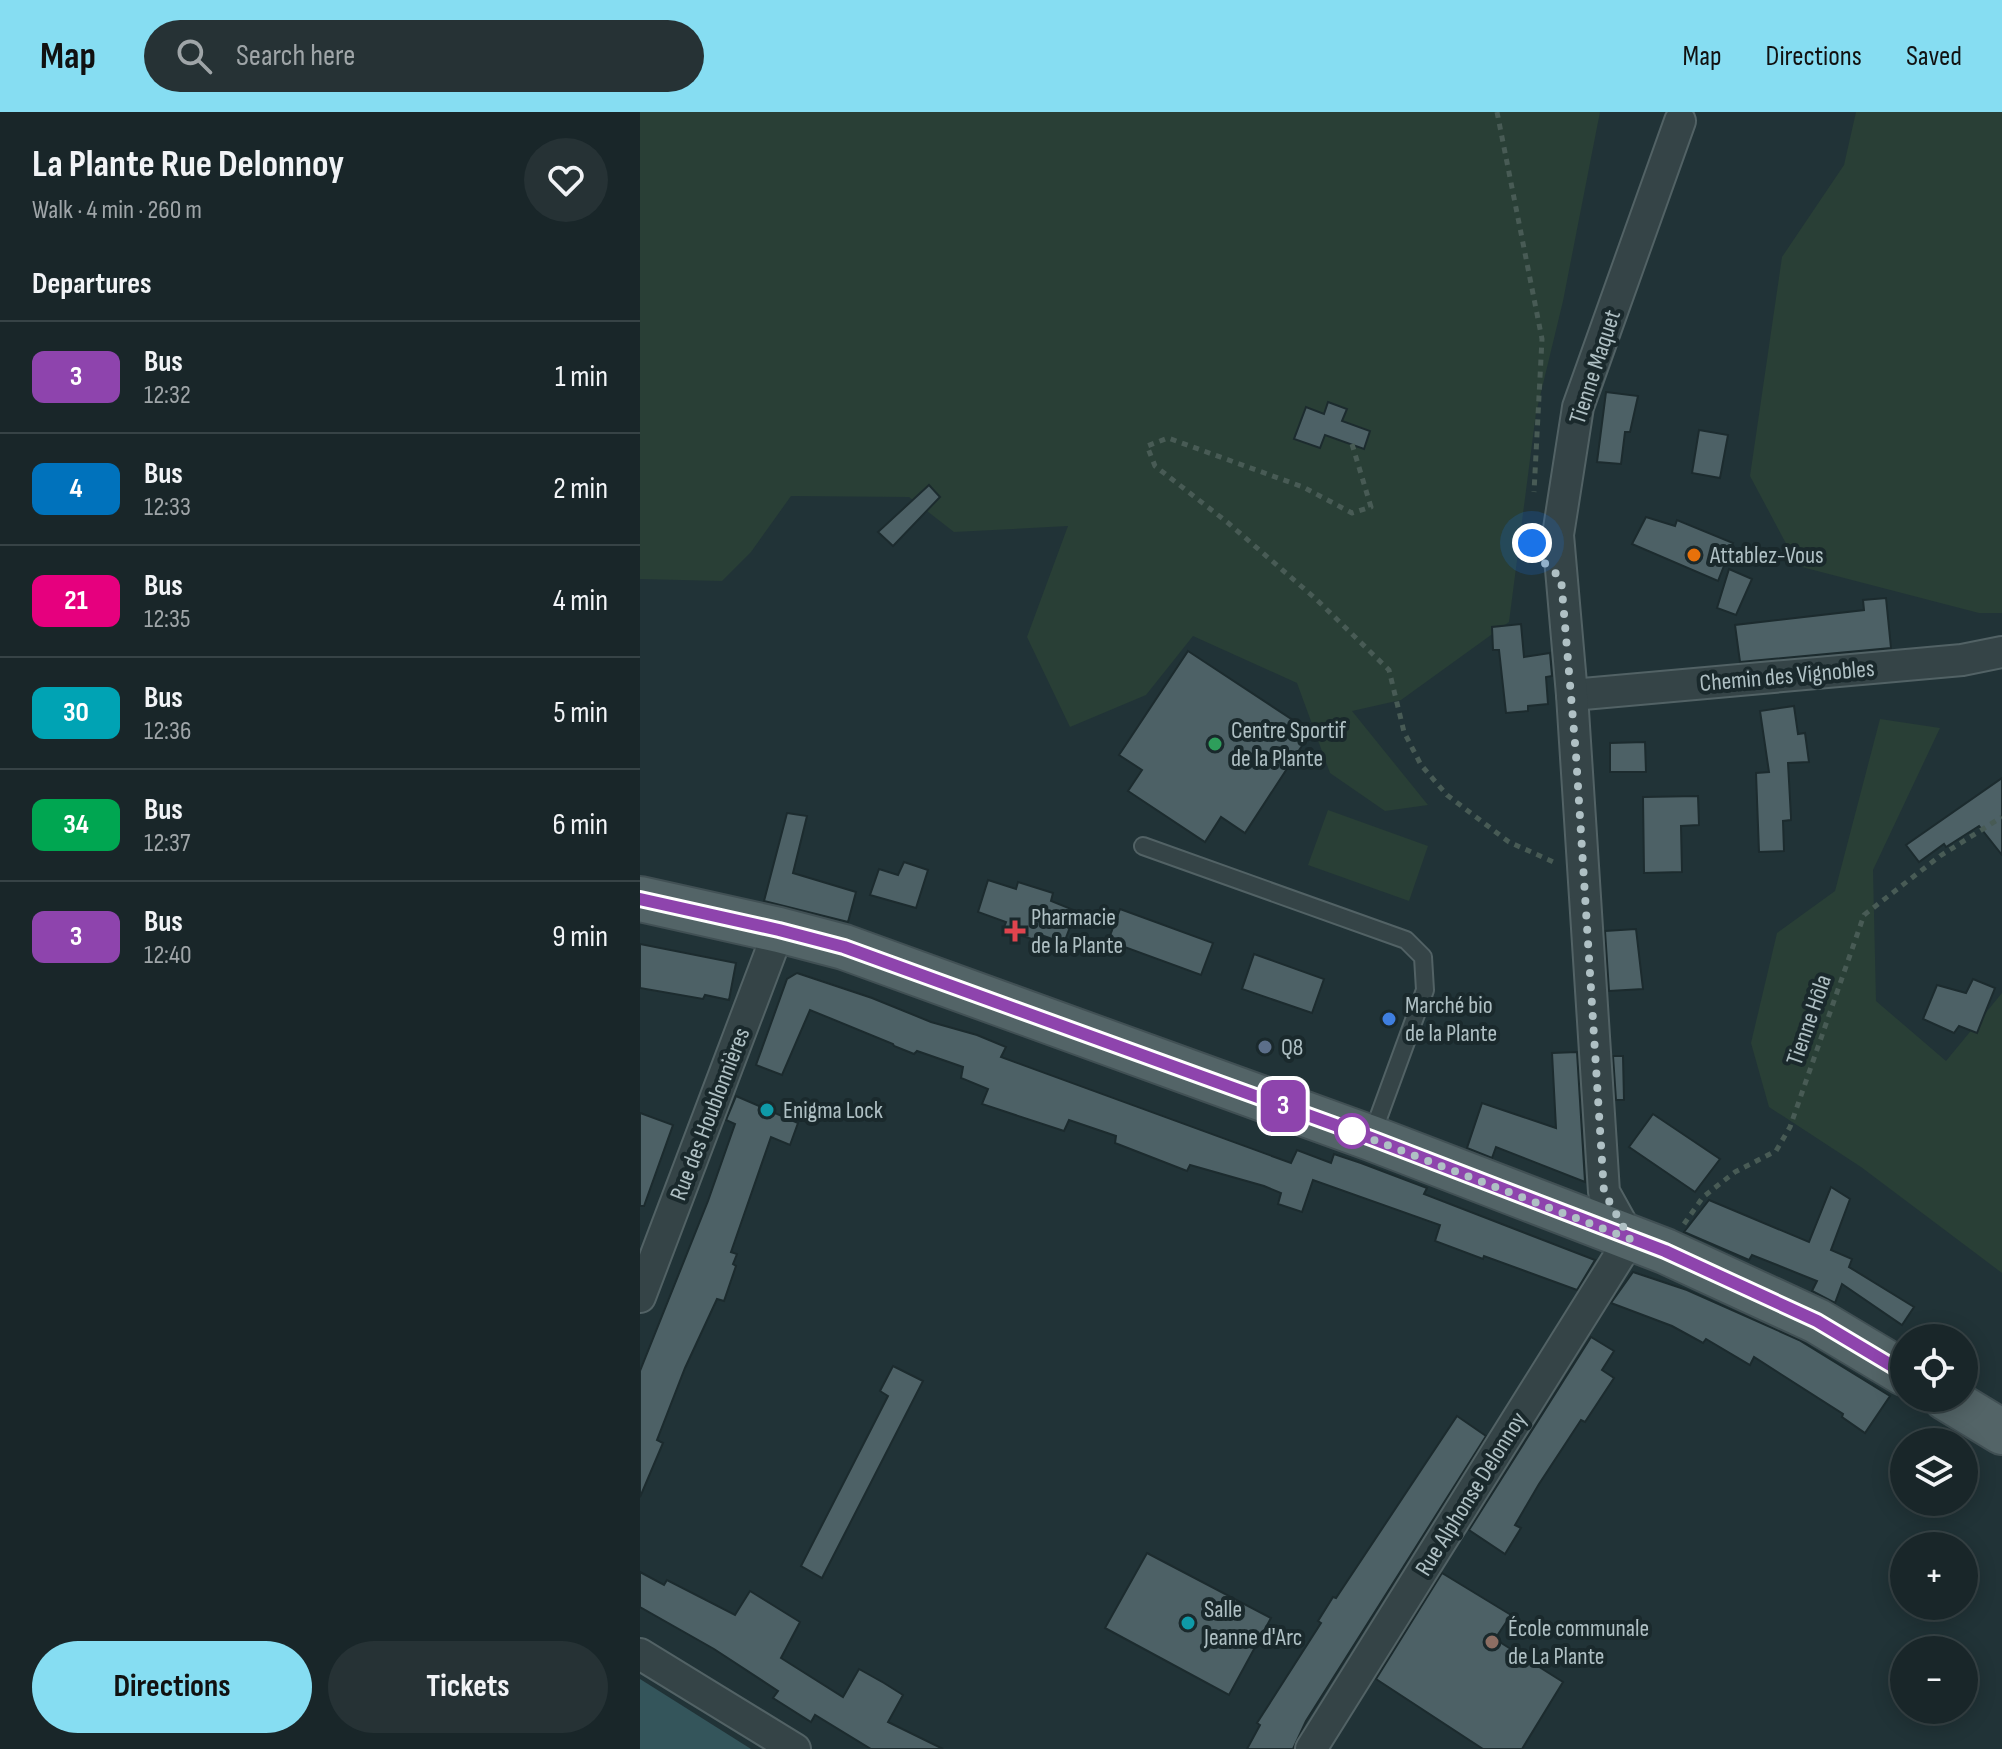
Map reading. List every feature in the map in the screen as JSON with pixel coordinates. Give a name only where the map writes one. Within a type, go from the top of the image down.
[{"type":"main road","points":[[640,899],[844,947],[1371,1138],[1648,1245],[1817,1321],[1890,1365]]},
{"type":"main road","points":[[1969,1412],[2002,1432]]},
{"type":"street","name":"Tienne Maquet","points":[[1648,1245],[1604,1192],[1572,695],[1558,535],[1578,407],[1680,121]]},
{"type":"street","name":"Chemin des Vignobles","points":[[1572,695],[1962,660],[2002,652]]},
{"type":"street","name":"Rue des Houblonnières","points":[[640,1297],[779,930]]},
{"type":"street","name":"Rue Alphonse Delonnoy","points":[[1311,1749],[1648,1245]]},
{"type":"street","points":[[640,1654],[795,1749]]},
{"type":"lane","points":[[1143,846],[1406,940],[1423,957],[1425,990],[1371,1138]]},
{"type":"path","points":[[1497,112],[1542,339],[1534,496]]},
{"type":"path","points":[[1352,444],[1371,507],[1352,513],[1303,487],[1168,438],[1147,446],[1155,466],[1305,589],[1389,670],[1404,732],[1421,765],[1447,795],[1509,842],[1584,876]]},
{"type":"path","name":"Tienne Hôla","points":[[1648,1245],[1735,1172],[1776,1151],[1790,1127],[1864,915],[1940,856],[2002,817]]},
{"type":"green space","points":[[640,112],[1600,112],[1563,301],[1536,413],[1509,622],[1401,700],[1352,711],[1428,805],[1385,811],[1330,773],[1297,683],[1193,636],[1146,695],[1070,727],[1027,637],[1068,526],[954,532],[909,497],[791,496],[751,552],[722,581],[640,579]]},
{"type":"green space","points":[[1856,112],[2002,112],[2002,613],[1979,613],[1798,566],[1750,476],[1782,257],[1844,165]]},
{"type":"green space","points":[[1880,719],[1940,728],[1873,870],[1876,1001],[1946,1061],[2002,993],[2002,1273],[1861,1167],[1769,1107],[1751,1043],[1777,933],[1835,891]]},
{"type":"green space","points":[[1328,810],[1428,846],[1409,901],[1308,865]]},
{"type":"water","points":[[640,1679],[751,1749],[640,1749]]},
{"type":"building","points":[[1606,392],[1638,396],[1630,432],[1625,432],[1621,464],[1597,462]]},
{"type":"building","points":[[1328,402],[1347,409],[1342,421],[1370,431],[1364,449],[1325,435],[1320,448],[1294,439],[1306,407],[1324,414]]},
{"type":"building","points":[[1699,430],[1728,435],[1720,478],[1692,473]]},
{"type":"building","points":[[929,485],[940,497],[893,546],[878,532]]},
{"type":"building","name":"Attablez-Vous","points":[[1646,517],[1675,526],[1677,520],[1733,543],[1718,581],[1632,544]]},
{"type":"building","points":[[1729,569],[1752,579],[1736,615],[1717,608]]},
{"type":"building","points":[[1886,598],[1891,648],[1740,662],[1735,625],[1864,610],[1863,600]]},
{"type":"building","points":[[1521,624],[1524,657],[1550,653],[1552,676],[1546,677],[1548,704],[1528,706],[1528,711],[1506,713],[1499,650],[1493,650],[1492,627]]},
{"type":"building","name":"Centre Sportif de la Plante","points":[[1188,651],[1311,732],[1245,833],[1221,817],[1205,842],[1128,791],[1142,770],[1119,755]]},
{"type":"building","points":[[1794,706],[1798,734],[1805,733],[1809,762],[1788,763],[1791,820],[1783,821],[1784,851],[1759,852],[1756,773],[1769,772],[1760,711]]},
{"type":"building","points":[[1645,742],[1646,772],[1610,772],[1610,743]]},
{"type":"building","points":[[2002,778],[2002,855],[1979,826],[1946,847],[1944,844],[1919,862],[1906,845]]},
{"type":"building","points":[[1698,796],[1699,825],[1681,826],[1682,872],[1644,873],[1643,797]]},
{"type":"building","points":[[787,813],[807,816],[793,873],[856,892],[848,922],[764,901]]},
{"type":"building","points":[[904,862],[928,870],[916,908],[870,895],[879,869],[898,875]]},
{"type":"building","points":[[988,880],[1016,889],[1018,882],[1053,893],[1051,901],[1076,911],[1064,943],[1038,934],[1035,940],[1003,930],[1006,922],[978,912]]},
{"type":"building","points":[[1120,909],[1213,943],[1201,975],[1108,941]]},
{"type":"building","points":[[1636,929],[1643,989],[1609,991],[1605,931]]},
{"type":"building","points":[[640,944],[736,963],[729,1000],[705,995],[703,999],[640,988]]},
{"type":"building","points":[[1254,954],[1324,979],[1312,1013],[1242,989]]},
{"type":"building","points":[[797,973],[931,1022],[977,1035],[1006,1047],[1001,1057],[1291,1163],[1297,1150],[1331,1163],[1334,1154],[1361,1163],[1427,1188],[1424,1194],[1595,1260],[1577,1290],[1435,1241],[1440,1225],[1313,1180],[1302,1212],[1278,1204],[1281,1193],[1264,1186],[1190,1165],[1187,1171],[1115,1143],[1116,1136],[1069,1120],[1064,1131],[982,1104],[988,1089],[961,1078],[963,1067],[917,1051],[914,1054],[810,1010],[782,1075],[756,1065],[787,979]]},
{"type":"building","points":[[1973,979],[1995,988],[1977,1033],[1959,1026],[1954,1033],[1923,1019],[1937,985],[1966,993]]},
{"type":"building","points":[[1577,1052],[1585,1182],[1496,1147],[1492,1158],[1467,1148],[1482,1103],[1556,1128],[1552,1053]]},
{"type":"building","points":[[1613,1056],[1623,1056],[1624,1100],[1616,1100]]},
{"type":"building","points":[[736,1096],[798,1123],[790,1145],[771,1137],[731,1252],[737,1254],[733,1264],[736,1266],[724,1301],[717,1299],[685,1368],[657,1440],[663,1443],[640,1497],[640,1371],[708,1201],[735,1124],[726,1120]]},
{"type":"building","points":[[640,1113],[673,1125],[644,1206],[640,1206]]},
{"type":"building","points":[[1653,1114],[1720,1159],[1695,1192],[1629,1147]]},
{"type":"building","points":[[1831,1187],[1850,1199],[1831,1250],[1852,1259],[1849,1267],[1914,1307],[1903,1324],[1842,1284],[1835,1303],[1812,1291],[1817,1281],[1752,1255],[1749,1260],[1684,1232],[1709,1200],[1809,1242]]},
{"type":"building","points":[[1633,1272],[1687,1290],[1799,1340],[1890,1396],[1865,1433],[1842,1417],[1843,1414],[1754,1357],[1750,1365],[1706,1339],[1703,1343],[1672,1326],[1611,1303]]},
{"type":"building","points":[[1591,1337],[1614,1351],[1602,1370],[1614,1378],[1585,1422],[1581,1420],[1539,1484],[1515,1525],[1521,1528],[1505,1554],[1469,1530]]},
{"type":"building","points":[[893,1366],[923,1381],[822,1578],[801,1566],[888,1396],[880,1391]]},
{"type":"building","points":[[1457,1416],[1486,1436],[1306,1721],[1293,1749],[1247,1749],[1260,1725],[1257,1723],[1321,1623],[1318,1621],[1333,1597],[1336,1598]]},
{"type":"building","name":"Salle Jeanne d'Arc","points":[[1147,1553],[1271,1618],[1229,1695],[1105,1628]]},
{"type":"building","points":[[640,1572],[664,1585],[667,1580],[735,1615],[750,1591],[800,1622],[781,1658],[843,1697],[859,1669],[884,1683],[903,1695],[888,1722],[943,1749],[871,1749],[815,1715],[811,1722],[773,1698],[778,1691],[714,1649],[640,1607]]},
{"type":"building","points":[[1442,1573],[1511,1615],[1495,1639],[1563,1682],[1522,1749],[1483,1749],[1376,1679]]},
{"type":"bus line","name":"3","points":[[640,899],[844,947],[1371,1138],[1665,1251],[1817,1321],[1890,1365]]},
{"type":"place","name":"Attablez-Vous","points":[[1694,555]]},
{"type":"place","name":"Centre Sportif de la Plante","points":[[1215,744]]},
{"type":"place","name":"Pharmacie de la Plante","points":[[1015,931]]},
{"type":"place","name":"Marché bio de la Plante","points":[[1389,1019]]},
{"type":"place","name":"Q8","points":[[1265,1047]]},
{"type":"place","name":"Enigma Lock","points":[[767,1110]]},
{"type":"place","name":"Salle Jeanne d'Arc","points":[[1188,1623]]},
{"type":"place","name":"École communale de La Plante","points":[[1492,1642]]},
{"type":"route","points":[[1352,1131],[1343,1128],[1630,1239],[1604,1192],[1572,695],[1561,578],[1546,565],[1532,543]]}]
